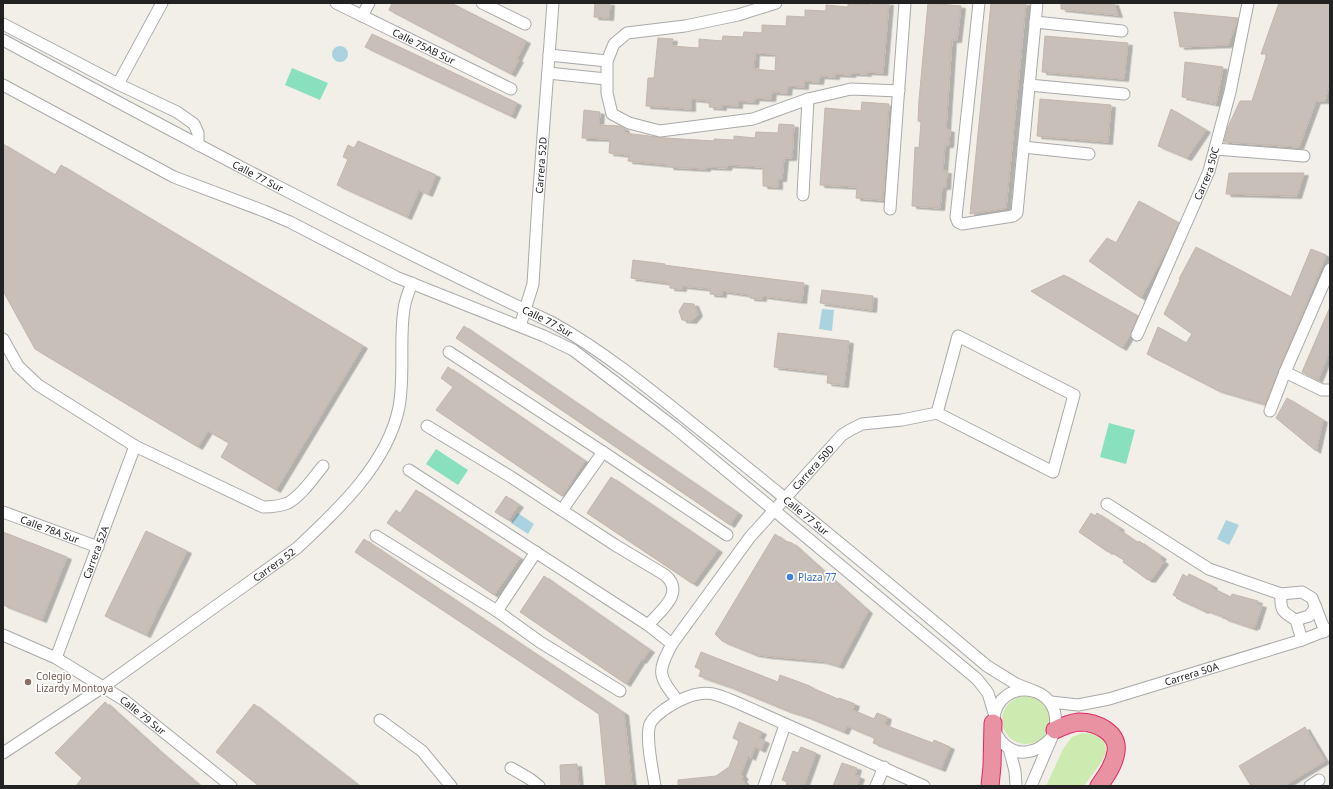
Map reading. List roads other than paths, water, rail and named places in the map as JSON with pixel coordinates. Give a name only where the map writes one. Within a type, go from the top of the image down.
[{"type":"highway","points":[[990,786],[994,718]]},
{"type":"highway","points":[[1053,734],[1067,725],[1080,722],[1093,724],[1105,729],[1112,737],[1116,751],[1113,763],[1099,786]]},
{"type":"street","points":[[118,84],[162,3]]},
{"type":"street","name":"Calle 75AB Sur","points":[[336,3],[511,89]]},
{"type":"street","points":[[362,16],[369,3]]},
{"type":"street","points":[[482,3],[525,24]]},
{"type":"street","name":"Carrera 52D","points":[[520,326],[526,310],[534,275],[552,3]]},
{"type":"street","points":[[776,3],[738,15],[685,26],[627,33],[614,44],[607,60],[607,93],[612,114],[629,123],[660,132],[753,119],[808,99],[851,89],[899,91]]},
{"type":"street","points":[[890,209],[905,3]]},
{"type":"street","points":[[979,3],[956,217],[958,222],[962,224],[1013,216],[1016,213],[1037,3]]},
{"type":"street","name":"Carrera 50C","points":[[1137,335],[1209,171],[1230,92],[1248,3]]},
{"type":"street","points":[[1035,22],[1122,32]]},
{"type":"street","points":[[3,24],[118,84],[177,112],[194,124],[198,134],[198,145]]},
{"type":"street","name":"Calle 77 Sur","points":[[3,40],[198,145],[400,249],[552,322],[586,343],[649,389],[785,498],[987,666],[1016,684],[1034,691]]},
{"type":"street","points":[[549,55],[607,60]]},
{"type":"street","points":[[548,73],[606,79]]},
{"type":"street","name":"Calle 77 Sur","points":[[3,85],[174,177],[290,222],[396,277],[550,338],[573,350],[674,427],[977,679],[988,693],[994,718]]},
{"type":"street","points":[[1029,85],[1124,94]]},
{"type":"street","points":[[803,195],[808,99]]},
{"type":"street","points":[[1023,147],[1089,154]]},
{"type":"street","points":[[1215,149],[1304,156]]},
{"type":"street","points":[[1270,411],[1285,372],[1330,269]]},
{"type":"street","name":"Carrera 52","points":[[3,753],[103,687],[297,548],[353,491],[372,467],[390,436],[398,407],[402,373],[404,308],[412,283]]},
{"type":"street","points":[[958,336],[1074,395],[1053,472],[936,413],[958,336]]},
{"type":"street","points":[[3,339],[18,366],[38,385],[135,446],[263,507],[287,503],[298,495],[323,466]]},
{"type":"street","points":[[449,352],[727,535]]},
{"type":"street","points":[[1285,372],[1322,390],[1330,390]]},
{"type":"street","name":"Carrera 50D","points":[[677,700],[664,683],[661,672],[662,661],[672,644],[750,537],[774,510],[842,435],[850,430],[862,424],[902,420],[936,413]]},
{"type":"street","points":[[427,426],[511,477],[670,580],[674,593],[671,599],[648,625]]},
{"type":"street","name":"Carrera 52A","points":[[56,658],[135,446]]},
{"type":"street","points":[[562,510],[603,452]]},
{"type":"street","points":[[409,470],[648,625],[672,644]]},
{"type":"street","points":[[1107,504],[1209,569],[1281,594],[1302,592],[1312,598],[1323,626],[1327,631]]},
{"type":"street","name":"Calle 78A Sur","points":[[3,512],[98,547]]},
{"type":"street","points":[[376,536],[498,611],[540,642],[620,691]]},
{"type":"street","points":[[498,611],[536,552]]},
{"type":"street","points":[[1281,594],[1280,605],[1285,614],[1296,620],[1302,640]]},
{"type":"street","points":[[1296,620],[1309,616],[1316,607]]},
{"type":"street","name":"Carrera 50A","points":[[1050,702],[1078,705],[1109,699],[1327,631]]},
{"type":"street","name":"Calle 79 Sur","points":[[3,635],[56,658],[124,700],[145,715],[231,786]]},
{"type":"street","points":[[1031,786],[1053,734],[1057,720],[1055,711],[1050,702],[1043,695],[1024,689],[1014,691],[1005,696],[998,704],[994,718],[996,732],[1001,741],[1009,748],[1027,752],[1037,750],[1045,745],[1053,734]]},
{"type":"street","points":[[655,786],[649,738],[650,725],[655,716],[677,700],[704,694],[716,694],[924,786]]},
{"type":"street","points":[[380,720],[422,751],[451,786]]},
{"type":"street","points":[[764,786],[785,725]]},
{"type":"street","points":[[1009,748],[1015,771],[1016,786]]},
{"type":"street","points":[[876,786],[884,767]]},
{"type":"street","points":[[511,768],[539,786]]},
{"type":"water","points":[[337,46],[343,46],[348,51],[346,60],[343,62],[337,62],[332,57],[332,51]]},
{"type":"water","points":[[822,309],[834,310],[832,331],[819,329]]},
{"type":"water","points":[[518,513],[534,524],[528,534],[511,523]]},
{"type":"water","points":[[1226,520],[1239,525],[1229,545],[1217,539]]},
{"type":"place","name":"Plaza 77","points":[[790,577]]},
{"type":"place","name":"Colegio Lizardy Montoya","points":[[28,682]]}]
